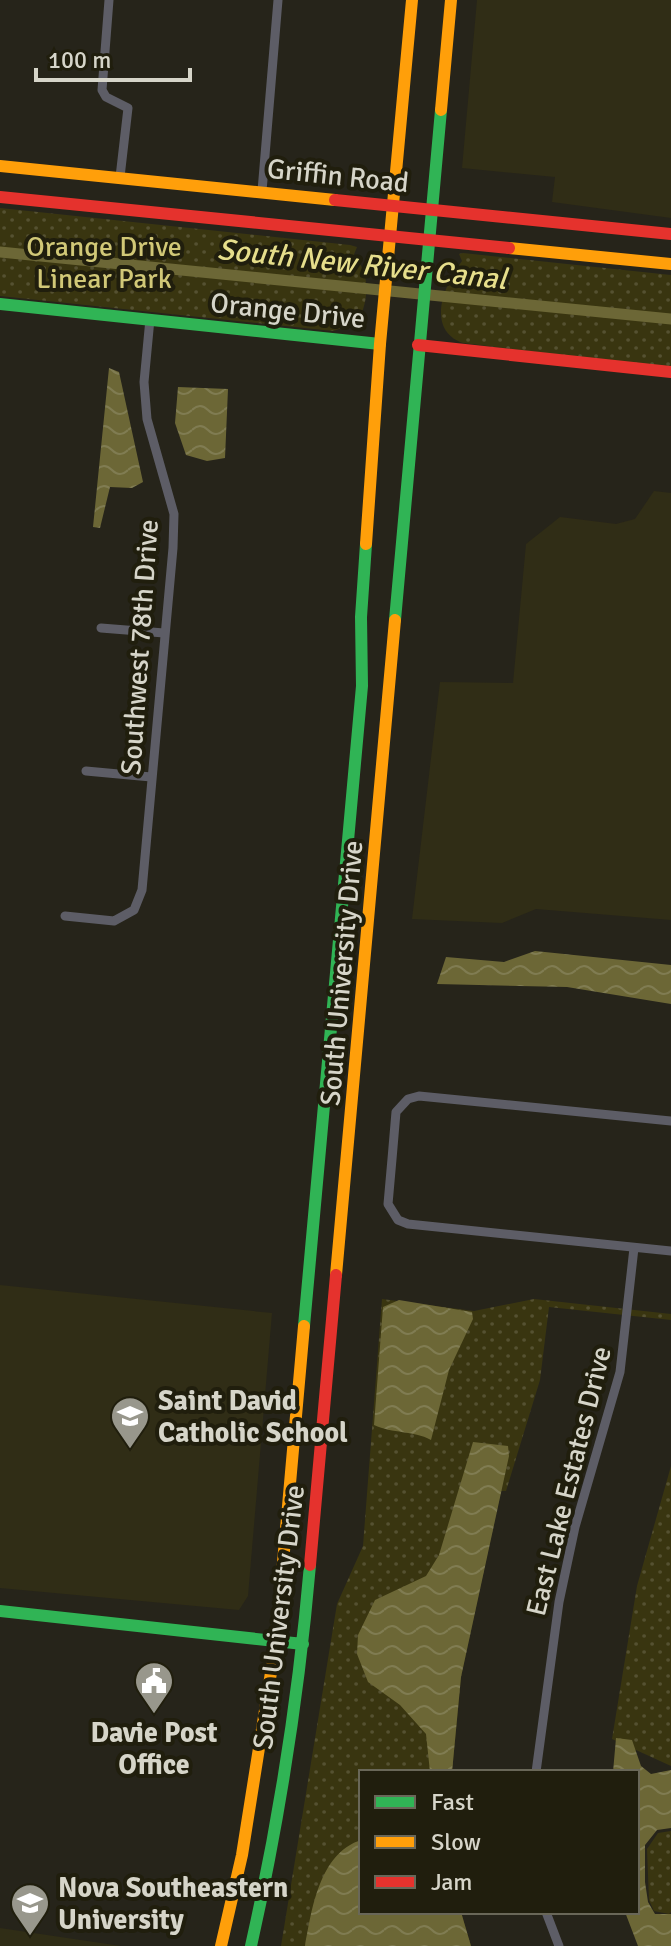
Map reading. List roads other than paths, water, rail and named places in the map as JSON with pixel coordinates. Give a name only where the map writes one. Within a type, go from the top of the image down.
[{"type":"main road","name":"South University Drive","points":[[221,1946],[242,1855],[276,1641],[362,686],[361,617],[380,344],[412,0]]},
{"type":"main road","name":"South University Drive","points":[[251,1946],[271,1858],[303,1644],[451,0]]},
{"type":"main road","name":"Griffin Road","points":[[0,166],[671,234]]},
{"type":"main road","name":"Griffin Road","points":[[0,197],[671,264]]},
{"type":"main road","name":"Orange Drive","points":[[0,304],[380,344]]},
{"type":"main road","points":[[418,345],[671,372]]},
{"type":"main road","points":[[330,1035],[359,1038]]},
{"type":"main road","points":[[308,1277],[336,1280]]},
{"type":"main road","points":[[0,1611],[303,1644]]},
{"type":"main road","points":[[225,1932],[234,1946]]},
{"type":"street","points":[[109,0],[102,90],[106,97],[128,108],[120,177]]},
{"type":"street","points":[[262,191],[278,0]]},
{"type":"street","name":"Southwest 78th Drive","points":[[65,916],[114,921],[134,910],[142,890],[174,514],[147,419],[144,382],[150,319]]},
{"type":"street","points":[[101,628],[164,633]]},
{"type":"street","points":[[86,771],[151,777]]},
{"type":"street","points":[[671,1121],[419,1096],[408,1099],[396,1112],[388,1204],[398,1220],[408,1224],[671,1251]]},
{"type":"street","name":"East Lake Estates Drive","points":[[536,1770],[559,1602],[575,1527],[620,1372],[634,1248]]},
{"type":"street","points":[[547,1914],[559,1946]]},
{"type":"water","points":[[109,368],[119,372],[143,482],[132,488],[110,487],[100,528],[93,527]]},
{"type":"water","points":[[178,387],[228,389],[225,458],[207,461],[186,455],[175,423]]},
{"type":"water","points":[[535,951],[671,965],[671,1004],[567,987],[437,984],[446,957],[504,962]]},
{"type":"water","points":[[399,1300],[472,1312],[473,1319],[449,1370],[431,1440],[374,1425],[383,1307]]},
{"type":"water","points":[[473,1442],[508,1446],[509,1456],[461,1677],[452,1770],[430,1770],[426,1734],[400,1705],[368,1682],[357,1654],[358,1635],[375,1600],[426,1576],[439,1555]]},
{"type":"water","points":[[616,1738],[632,1740],[641,1766],[651,1774],[671,1770],[671,1828],[657,1830],[645,1845],[645,1882],[648,1902],[655,1914],[671,1914],[671,1946],[638,1946],[626,1914],[639,1914],[639,1770],[613,1770]]},
{"type":"water","points":[[359,1841],[359,1914],[462,1914],[471,1946],[305,1946],[320,1884],[336,1857]]},
{"type":"waterway","name":"South New River Canal","points":[[0,252],[671,319]]},
{"type":"place","name":"Saint David Catholic School","points":[[130,1450]]},
{"type":"place","name":"Davie Post Office","points":[[154,1715]]},
{"type":"place","name":"Nova Southeastern University","points":[[30,1937]]},
{"type":"park label","name":"Orange Drive Linear Park","points":[[104,262]]}]
